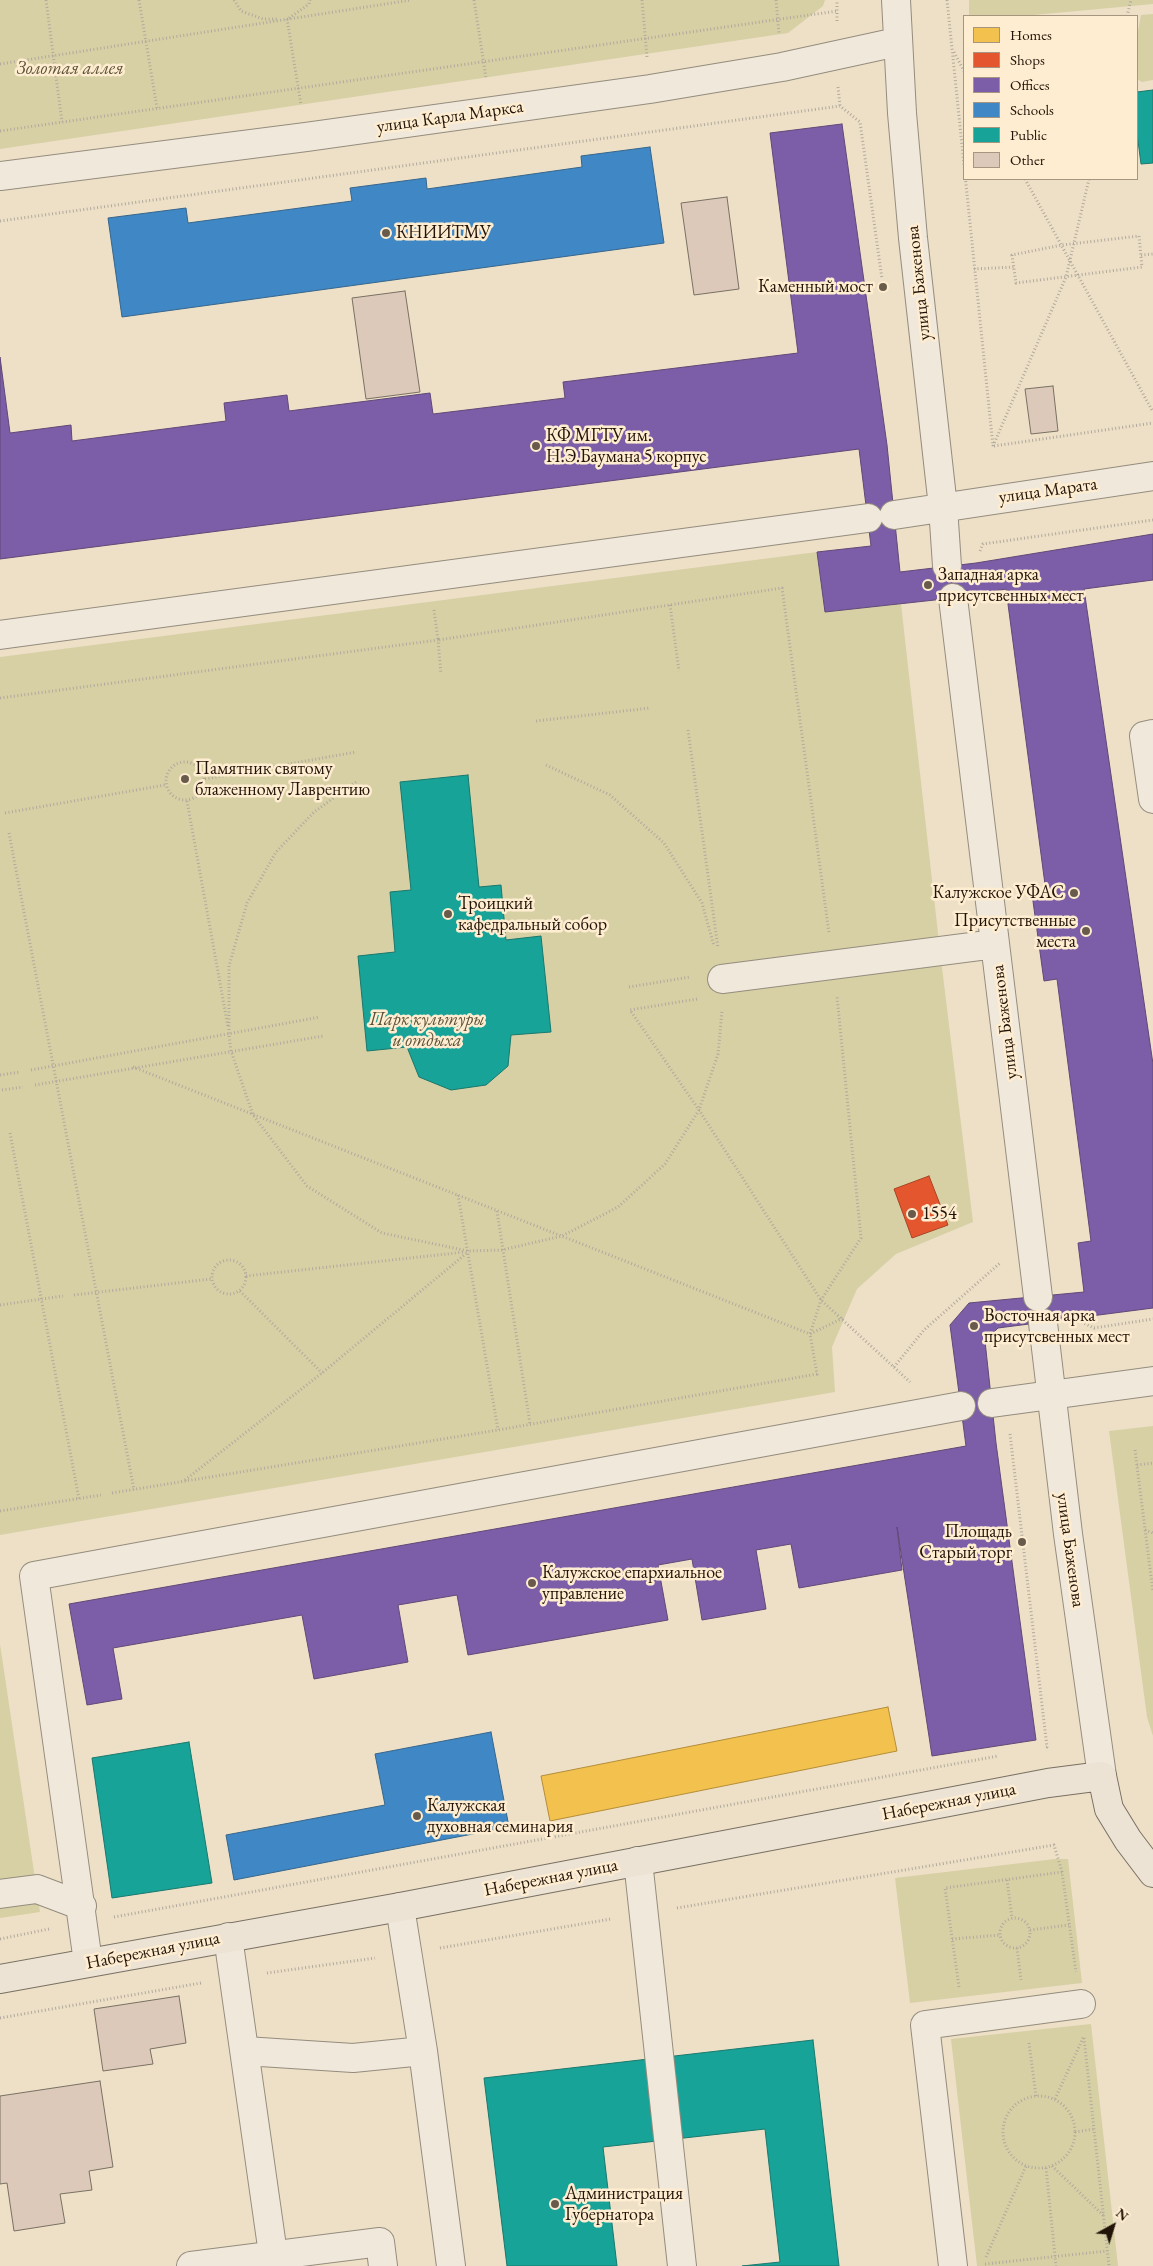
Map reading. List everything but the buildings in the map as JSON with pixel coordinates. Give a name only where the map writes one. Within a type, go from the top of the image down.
[{"type":"main road","name":"Набережная улица","points":[[0,1979],[400,1907],[1048,1783],[1102,1776]]},
{"type":"main road","points":[[1102,1776],[1109,1809],[1128,1840],[1153,1873]]},
{"type":"street","name":"улица Баженова","points":[[896,0],[897,42],[913,238],[943,507],[947,566]]},
{"type":"street","name":"улица Карла Маркса","points":[[0,176],[306,137],[650,89],[782,67],[897,42]]},
{"type":"street","name":"улица Марата","points":[[0,635],[881,516],[1153,476]]},
{"type":"street","name":"улица Баженова","points":[[953,598],[1038,1297]]},
{"type":"street","points":[[1153,734],[1144,736],[1153,799]]},
{"type":"street","points":[[722,982],[995,944]]},
{"type":"street","name":"улица Баженова","points":[[1043,1323],[1050,1395],[1068,1534],[1102,1776]]},
{"type":"street","points":[[999,1402],[1153,1381]]},
{"type":"street","points":[[88,1962],[34,1576],[950,1408]]},
{"type":"street","points":[[638,1861],[682,2266]]},
{"type":"street","points":[[0,1894],[37,1889],[82,1915]]},
{"type":"street","points":[[400,1907],[422,2051],[451,2266]]},
{"type":"street","points":[[228,1937],[273,2254]]},
{"type":"street","points":[[954,2266],[924,2025],[1080,2004]]},
{"type":"street","points":[[245,2051],[353,2058],[422,2051]]},
{"type":"street","points":[[191,2266],[273,2254],[380,2242],[383,2266]]},
{"type":"path","points":[[46,0],[62,122]]},
{"type":"path","points":[[139,0],[157,108]]},
{"type":"path","points":[[234,0],[240,11],[263,19],[287,19],[309,4],[310,0]]},
{"type":"path","points":[[0,64],[411,0]]},
{"type":"path","points":[[474,0],[491,111]]},
{"type":"path","points":[[642,0],[650,89]]},
{"type":"path","points":[[947,0],[963,159]]},
{"type":"path","points":[[1127,15],[1131,0]]},
{"type":"path","points":[[0,131],[837,11]]},
{"type":"path","points":[[287,19],[306,137]]},
{"type":"path","points":[[952,49],[963,69]]},
{"type":"path","points":[[0,221],[840,106]]},
{"type":"path","points":[[965,180],[993,446]]},
{"type":"path","points":[[1026,180],[1153,412]]},
{"type":"path","points":[[993,446],[1066,277],[1089,180]]},
{"type":"path","points":[[1139,236],[1142,267],[1016,283],[1012,255],[1074,244],[1139,236]]},
{"type":"path","points":[[1141,255],[1153,254]]},
{"type":"path","points":[[974,269],[1014,267]]},
{"type":"path","points":[[993,446],[1153,423]]},
{"type":"path","points":[[979,554],[983,544],[1153,520]]},
{"type":"path","points":[[428,577],[438,640],[441,674]]},
{"type":"path","points":[[0,698],[438,640],[782,588],[833,966],[861,1238],[821,1300],[810,1334],[817,1374],[498,1430],[112,1494]]},
{"type":"path","points":[[670,605],[679,671]]},
{"type":"path","points":[[536,722],[650,708]]},
{"type":"path","points":[[246,1276],[502,1250],[562,1236],[618,1207],[665,1164],[699,1110],[718,1054],[722,982],[688,730]]},
{"type":"path","points":[[205,779],[356,752]]},
{"type":"path","points":[[183,761],[197,765],[205,779],[201,794],[187,801],[170,795],[165,785],[169,768],[183,761]]},
{"type":"path","points":[[546,765],[610,795],[664,842],[702,903],[722,982]]},
{"type":"path","points":[[229,1035],[230,966],[247,904],[276,852],[314,812],[356,782]]},
{"type":"path","points":[[5,813],[165,785]]},
{"type":"path","points":[[187,801],[231,1051],[253,1115],[307,1186],[382,1233],[468,1252]]},
{"type":"path","points":[[9,833],[134,1490]]},
{"type":"path","points":[[629,987],[722,982]]},
{"type":"path","points":[[722,982],[630,1010],[699,1110],[821,1300],[843,1318],[894,1367],[950,1408]]},
{"type":"path","points":[[31,1070],[320,1017]]},
{"type":"path","points":[[35,1085],[323,1036]]},
{"type":"path","points":[[133,1067],[810,1334],[843,1318]]},
{"type":"path","points":[[0,1074],[20,1072]]},
{"type":"path","points":[[2,1090],[24,1086]]},
{"type":"path","points":[[10,1133],[79,1499]]},
{"type":"path","points":[[458,1195],[498,1430]]},
{"type":"path","points":[[497,1210],[530,1424]]},
{"type":"path","points":[[183,1481],[322,1373],[468,1252]]},
{"type":"path","points":[[227,1260],[240,1263],[246,1276],[246,1284],[240,1291],[230,1295],[217,1291],[211,1279],[215,1266],[227,1260]]},
{"type":"path","points":[[894,1367],[924,1330],[1002,1261],[1003,1271]]},
{"type":"path","points":[[74,1295],[211,1279]]},
{"type":"path","points":[[240,1291],[322,1373]]},
{"type":"path","points":[[0,1304],[63,1296]]},
{"type":"path","points":[[1074,1318],[1094,1328],[1153,1319]]},
{"type":"path","points":[[999,1402],[1047,1747],[1037,1749]]},
{"type":"path","points":[[1135,1450],[1153,1592]]},
{"type":"path","points":[[1137,1465],[1153,1463]]},
{"type":"path","points":[[0,1511],[101,1495]]},
{"type":"path","points":[[1145,1530],[1153,1534]]},
{"type":"path","points":[[0,1939],[82,1915],[1008,1754]]},
{"type":"path","points":[[672,1909],[1054,1845],[1062,1872],[1084,2035],[1108,2266]]},
{"type":"path","points":[[963,2020],[945,1888],[1062,1872]]},
{"type":"path","points":[[1006,1880],[1012,1918]]},
{"type":"path","points":[[1012,1918],[1024,1921],[1030,1930],[1027,1942],[1017,1948],[1006,1945],[1000,1936],[1002,1924],[1012,1918]]},
{"type":"path","points":[[0,2018],[234,1978],[407,1954],[613,1919]]},
{"type":"path","points":[[1030,1930],[1069,1925]]},
{"type":"path","points":[[952,1939],[1000,1936]]},
{"type":"path","points":[[1025,2011],[1036,2096]]},
{"type":"path","points":[[1054,2100],[1084,2035]]},
{"type":"path","points":[[1036,2096],[1054,2100],[1063,2105],[1070,2113],[1075,2132],[1069,2153],[1052,2166],[1046,2168],[1026,2166],[1015,2160],[1008,2151],[1003,2139],[1003,2127],[1007,2115],[1014,2106],[1024,2099],[1036,2096]]},
{"type":"path","points":[[1075,2132],[1094,2129]]},
{"type":"path","points":[[1026,2166],[983,2265],[1107,2251]]},
{"type":"path","points":[[1052,2166],[1104,2216]]},
{"type":"path","points":[[1046,2168],[1056,2266]]},
{"type":"green space","name":"Золотая аллея","points":[[0,0],[825,0],[823,6],[788,33],[0,149]]},
{"type":"green space","points":[[969,0],[1153,0],[1153,4],[1034,15],[969,15]]},
{"type":"green space","points":[[1153,14],[1153,80],[1142,82],[1138,80],[1138,31],[1141,15]]},
{"type":"green space","name":"Парк культуры и отдыха","points":[[817,552],[825,612],[901,604],[973,1222],[896,1254],[857,1289],[832,1347],[835,1392],[0,1535],[0,657]]},
{"type":"green space","points":[[1153,1426],[1153,1736],[1147,1717],[1109,1431]]},
{"type":"green space","points":[[0,1644],[40,1912],[0,1918]]},
{"type":"green space","points":[[1068,1859],[1082,1983],[910,2003],[895,1878]]},
{"type":"green space","points":[[1091,2024],[1118,2266],[977,2266],[951,2039]]},
{"type":"place","name":"КНИИТМУ","points":[[386,233]]},
{"type":"place","name":"Каменный мост","points":[[883,287]]},
{"type":"place","name":"КФ МГТУ им. Н.Э.Баумана 5 корпус","points":[[536,446]]},
{"type":"place","name":"Западная арка присутсвенных мест","points":[[928,585]]},
{"type":"place","name":"Памятник святому блаженному Лаврентию","points":[[185,779]]},
{"type":"place","name":"Калужское УФАС","points":[[1074,893]]},
{"type":"place","name":"Троицкий кафедральный собор","points":[[448,914]]},
{"type":"place","name":"Присутственные места","points":[[1086,931]]},
{"type":"place","name":"1554","points":[[912,1214]]},
{"type":"place","name":"Восточная арка присутсвенных мест","points":[[974,1326]]},
{"type":"place","name":"Площадь Старый торг","points":[[1022,1542]]},
{"type":"place","name":"Калужское епархиальное управление","points":[[532,1583]]},
{"type":"place","name":"Калужская духовная семинария","points":[[417,1816]]},
{"type":"place","name":"Администрация Губернатора","points":[[555,2204]]}]
